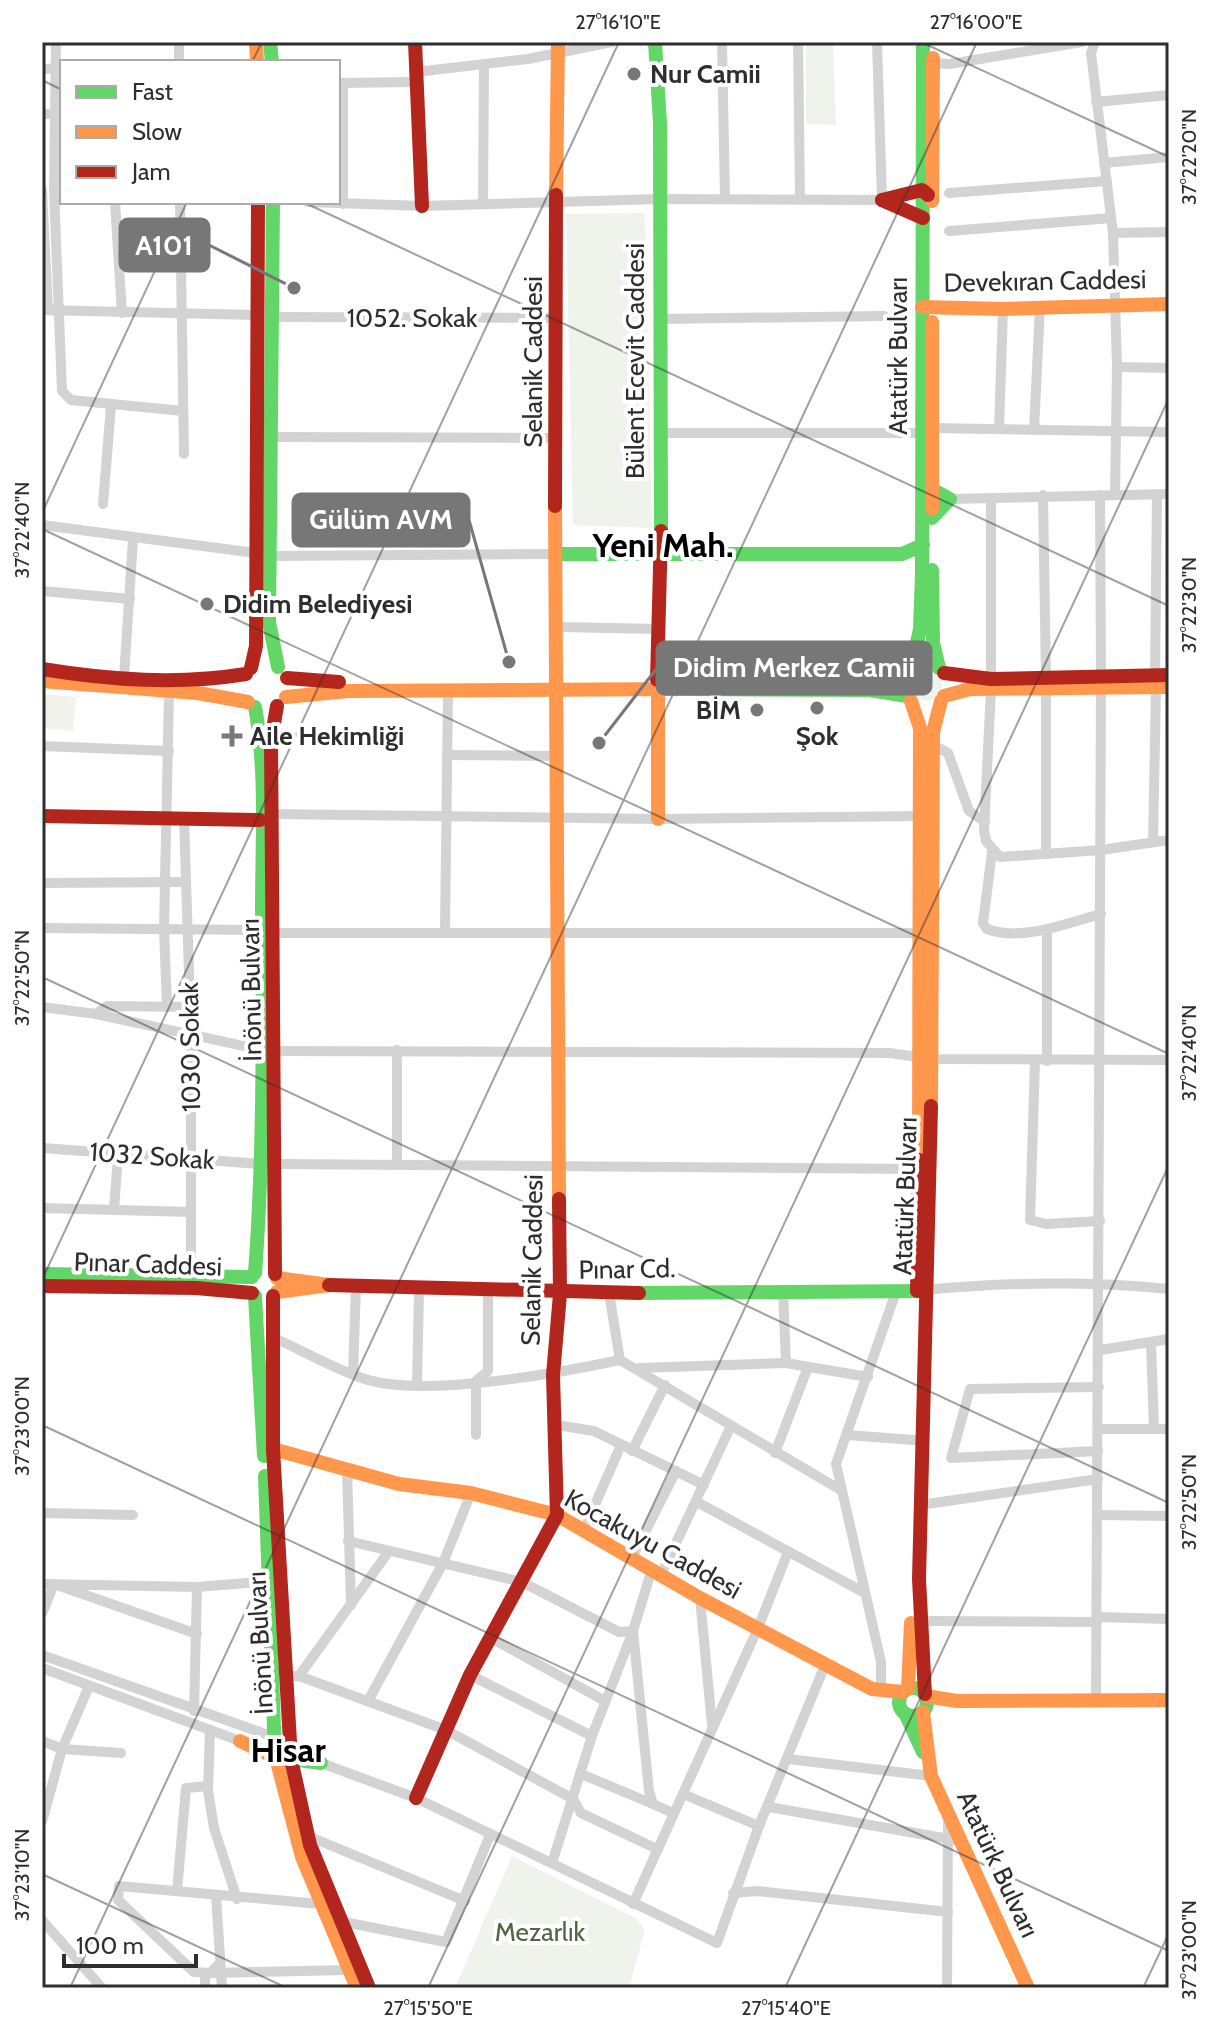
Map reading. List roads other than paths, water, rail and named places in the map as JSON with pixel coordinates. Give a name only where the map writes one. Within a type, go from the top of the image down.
[{"type":"main road","points":[[415,42],[422,206]]},
{"type":"main road","name":"Bülent Ecevit Caddesi","points":[[655,42],[660,123],[658,819]]},
{"type":"main road","name":"Atatürk Bulvarı","points":[[909,672],[920,629],[927,431],[927,194],[923,42]]},
{"type":"main road","name":"Atatürk Bulvarı","points":[[927,306],[923,218],[927,194],[933,42]]},
{"type":"main road","name":"Selanik Caddesi","points":[[416,1798],[470,1675],[557,1515],[557,1425],[553,1375],[560,1294],[558,554],[554,318],[559,48]]},
{"type":"main road","points":[[882,200],[927,194]]},
{"type":"main road","points":[[882,200],[923,218]]},
{"type":"main road","points":[[252,704],[242,688],[256,646],[270,437],[258,204]]},
{"type":"main road","points":[[273,204],[264,316],[263,554],[269,622],[283,673],[281,702]]},
{"type":"main road","name":"Devekıran Caddesi","points":[[927,306],[1003,309],[1116,303],[1169,304]]},
{"type":"main road","name":"Atatürk Bulvarı","points":[[927,431],[932,489],[932,618],[942,671]]},
{"type":"main road","points":[[932,489],[950,499],[932,518]]},
{"type":"main road","points":[[558,554],[902,554],[923,545]]},
{"type":"main road","points":[[902,554],[922,570]]},
{"type":"main road","points":[[42,669],[124,677],[219,680],[267,663],[283,673],[345,682],[658,685],[869,681],[909,672],[922,664],[991,684]]},
{"type":"main road","points":[[942,671],[947,685],[942,699]]},
{"type":"main road","points":[[909,672],[904,685],[909,698]]},
{"type":"main road","points":[[42,681],[169,693],[220,694],[252,704],[281,702],[305,692],[448,691],[558,685]]},
{"type":"main road","points":[[658,685],[869,690],[909,698],[926,707],[991,684],[1162,681]]},
{"type":"main road","name":"Atatürk Bulvarı","points":[[909,698],[920,728],[926,816],[920,1621],[927,1760]]},
{"type":"main road","name":"Atatürk Bulvarı","points":[[942,699],[933,745],[926,816],[920,933],[926,1059],[919,1169],[922,1291],[904,1701],[931,1776],[949,1813],[954,1840],[1028,1988]]},
{"type":"main road","name":"İnönü Bulvarı","points":[[265,817],[271,741],[281,702]]},
{"type":"main road","name":"İnönü Bulvarı","points":[[252,704],[261,740],[269,931],[269,1164],[276,1285],[272,1337],[273,1449],[292,1675],[282,1750],[308,1836],[339,1921],[369,1988]]},
{"type":"main road","points":[[42,816],[265,817]]},
{"type":"main road","name":"İnönü Bulvarı","points":[[269,1164],[253,1275],[282,1750],[302,1857],[357,1988]]},
{"type":"main road","name":"Pınar Caddesi","points":[[42,1274],[253,1275],[263,1270],[276,1285],[264,1299],[196,1288],[42,1286]]},
{"type":"main road","name":"Pınar Cd.","points":[[276,1285],[560,1294],[922,1291]]},
{"type":"main road","name":"Kocakuyu Caddesi","points":[[273,1449],[399,1484],[471,1493],[557,1515],[700,1598],[825,1665],[904,1701]]},
{"type":"main road","points":[[904,1701],[917,1689],[925,1702]]},
{"type":"main road","points":[[904,1701],[1169,1700]]},
{"type":"main road","points":[[240,1741],[321,1763]]},
{"type":"street","points":[[45,310],[50,190],[58,114],[56,42]]},
{"type":"street","points":[[343,204],[341,83],[416,77],[559,48],[612,42]]},
{"type":"street","points":[[722,42],[725,199]]},
{"type":"street","points":[[798,42],[800,199]]},
{"type":"street","points":[[340,204],[422,206],[659,199],[882,200],[877,42]]},
{"type":"street","points":[[933,63],[950,64],[1082,42]]},
{"type":"street","points":[[1095,42],[1091,53],[1113,233],[1117,367],[1115,495]]},
{"type":"street","points":[[483,204],[484,64]]},
{"type":"street","points":[[42,69],[58,68]]},
{"type":"street","points":[[1096,102],[1169,95]]},
{"type":"street","points":[[42,114],[58,114]]},
{"type":"street","points":[[1104,163],[1169,157]]},
{"type":"street","points":[[949,193],[1107,181]]},
{"type":"street","points":[[50,190],[61,311],[62,391],[71,400],[183,411]]},
{"type":"street","points":[[115,204],[122,313]]},
{"type":"street","points":[[180,204],[184,454]]},
{"type":"street","points":[[949,231],[1111,218]]},
{"type":"street","points":[[1113,233],[1169,232]]},
{"type":"street","points":[[1034,430],[1040,307]]},
{"type":"street","points":[[999,429],[1003,309]]},
{"type":"street","name":"1052. Sokak","points":[[45,310],[181,315],[554,318]]},
{"type":"street","points":[[659,319],[884,316]]},
{"type":"street","points":[[1117,367],[1169,368]]},
{"type":"street","points":[[103,504],[111,406]]},
{"type":"street","points":[[659,433],[999,429],[1169,432]]},
{"type":"street","points":[[270,437],[557,438]]},
{"type":"street","points":[[950,499],[1163,494],[1162,681],[1153,842]]},
{"type":"street","points":[[1043,495],[1046,854]]},
{"type":"street","points":[[1096,1699],[1101,1061],[1100,495]]},
{"type":"street","points":[[991,498],[991,684],[986,841],[992,852],[1000,857],[1101,850],[1169,840]]},
{"type":"street","points":[[42,525],[263,554],[558,554]]},
{"type":"street","points":[[124,677],[133,539]]},
{"type":"street","points":[[42,591],[130,599]]},
{"type":"street","points":[[558,627],[659,629]]},
{"type":"street","points":[[445,932],[448,691]]},
{"type":"street","points":[[167,1006],[164,929],[169,693]]},
{"type":"street","points":[[933,745],[948,753],[969,811],[985,822]]},
{"type":"street","points":[[42,746],[169,751]]},
{"type":"street","points":[[447,755],[558,756]]},
{"type":"street","points":[[265,817],[658,819],[926,816]]},
{"type":"street","name":"1030 Sokak","points":[[184,818],[191,1036],[191,1276]]},
{"type":"street","points":[[992,852],[983,923],[987,929],[1008,933],[1047,929],[1101,914]]},
{"type":"street","points":[[42,883],[186,882]]},
{"type":"street","points":[[42,928],[887,936],[920,933]]},
{"type":"street","points":[[1047,929],[1047,1061]]},
{"type":"street","points":[[96,1014],[107,1006],[190,1007]]},
{"type":"street","points":[[42,1007],[96,1014],[269,1050],[557,1049],[889,1053],[926,1059],[1035,1061],[1169,1060]]},
{"type":"street","points":[[397,1050],[397,1165]]},
{"type":"street","points":[[1035,1061],[1030,1220],[1046,1224],[1100,1221]]},
{"type":"street","name":"1032 Sokak","points":[[42,1148],[269,1164],[919,1169]]},
{"type":"street","points":[[114,1210],[118,1155]]},
{"type":"street","points":[[42,1208],[191,1212]]},
{"type":"street","points":[[922,1291],[993,1283],[1100,1282],[1169,1289]]},
{"type":"street","points":[[353,1373],[356,1286]]},
{"type":"street","points":[[417,1386],[419,1289]]},
{"type":"street","points":[[881,1691],[881,1662],[850,1516],[839,1489],[836,1464],[897,1289]]},
{"type":"street","points":[[783,1290],[786,1363]]},
{"type":"street","points":[[476,1381],[488,1371],[488,1291]]},
{"type":"street","points":[[609,1293],[620,1360]]},
{"type":"street","points":[[272,1337],[362,1379],[417,1386],[553,1375],[620,1360],[639,1368],[730,1428],[839,1489]]},
{"type":"street","points":[[1100,1350],[1169,1339]]},
{"type":"street","points":[[1151,1343],[1154,1429]]},
{"type":"street","points":[[639,1368],[786,1363],[868,1377]]},
{"type":"street","points":[[775,1453],[808,1367]]},
{"type":"street","points":[[476,1381],[476,1435]]},
{"type":"street","points":[[632,1451],[665,1385]]},
{"type":"street","points":[[1098,1451],[951,1458],[970,1389],[1099,1387]]},
{"type":"street","points":[[557,1425],[594,1431],[704,1485]]},
{"type":"street","points":[[552,1863],[592,1736],[656,1572],[697,1502],[730,1428]]},
{"type":"street","points":[[1099,1429],[1169,1429]]},
{"type":"street","points":[[847,1435],[914,1440]]},
{"type":"street","points":[[584,1530],[621,1445]]},
{"type":"street","points":[[347,1469],[351,1605]]},
{"type":"street","points":[[632,1558],[676,1471]]},
{"type":"street","points":[[920,1505],[1098,1479]]},
{"type":"street","points":[[368,1701],[443,1563],[471,1493]]},
{"type":"street","points":[[697,1502],[865,1593]]},
{"type":"street","points":[[42,1513],[133,1515]]},
{"type":"street","points":[[1098,1515],[1169,1516]]},
{"type":"street","points":[[348,1541],[522,1582],[619,1632],[633,1631]]},
{"type":"street","points":[[389,1551],[351,1605],[292,1675],[446,1730],[573,1799],[581,1813],[657,1849]]},
{"type":"street","points":[[633,1904],[758,1628],[788,1552]]},
{"type":"street","points":[[48,1584],[197,1587],[270,1581]]},
{"type":"street","points":[[42,1614],[48,1584]]},
{"type":"street","points":[[48,1584],[197,1634]]},
{"type":"street","points":[[194,1711],[197,1587]]},
{"type":"street","points":[[700,1598],[713,1727]]},
{"type":"street","points":[[920,1621],[1169,1619]]},
{"type":"street","points":[[633,1631],[653,1804]]},
{"type":"street","points":[[491,1638],[605,1701]]},
{"type":"street","points":[[42,1655],[194,1711],[282,1750]]},
{"type":"street","points":[[321,1763],[416,1798],[717,1943],[759,1826],[825,1665]]},
{"type":"street","points":[[42,1668],[240,1741]]},
{"type":"street","points":[[470,1675],[592,1736]]},
{"type":"street","points":[[42,1822],[62,1749],[89,1686]]},
{"type":"street","points":[[210,1730],[208,1786],[214,1828],[237,1899]]},
{"type":"street","points":[[42,1741],[62,1749],[121,1753]]},
{"type":"street","points":[[788,1759],[931,1776]]},
{"type":"street","points":[[581,1774],[673,1813]]},
{"type":"street","points":[[177,1891],[186,1788],[208,1786]]},
{"type":"street","points":[[683,1794],[759,1826]]},
{"type":"street","points":[[769,1807],[954,1840],[948,1912],[947,1988]]},
{"type":"street","points":[[339,1921],[446,1942],[490,1835]]},
{"type":"street","points":[[308,1836],[465,1901]]},
{"type":"street","points":[[320,1904],[237,1899],[119,1886],[118,1900],[194,1972],[348,1970]]},
{"type":"street","points":[[733,1893],[758,1891],[948,1912]]},
{"type":"street","points":[[205,1988],[214,1970],[216,1895]]},
{"type":"street","points":[[42,1920],[91,1983],[102,1988]]},
{"type":"street","points":[[214,1970],[222,1988]]},
{"type":"place","name":"Nur Camii","points":[[634,74]]},
{"type":"place","name":"A101","points":[[294,288]]},
{"type":"place","name":"Didim Belediyesi","points":[[207,604]]},
{"type":"place","name":"Gülüm AVM","points":[[509,662]]},
{"type":"place","name":"Şok","points":[[817,708]]},
{"type":"place","name":"BİM","points":[[757,710]]},
{"type":"place","name":"Aile Hekimliği","points":[[232,736]]},
{"type":"place","name":"Didim Merkez Camii","points":[[599,743]]},
{"type":"district","name":"Yeni Mah.","points":[[663,545]]},
{"type":"district","name":"Hisar","points":[[288,1750]]},
{"type":"park label","name":"Mezarlık","points":[[540,1932]]}]
